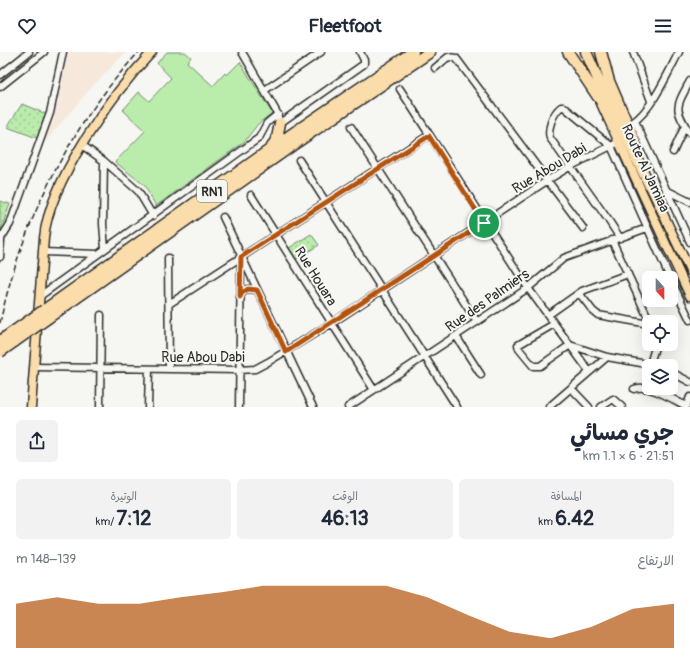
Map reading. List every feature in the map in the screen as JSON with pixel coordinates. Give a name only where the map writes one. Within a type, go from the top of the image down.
[{"type":"highway","points":[[380,74],[388,63],[402,52]]},
{"type":"highway","points":[[380,74],[408,52]]},
{"type":"highway","name":"RN1","points":[[0,341],[46,314],[291,141],[380,74],[413,52]]},
{"type":"highway","name":"RN1","points":[[0,352],[46,314],[269,151],[291,141],[430,52]]},
{"type":"highway","points":[[279,118],[284,134],[291,141],[328,125],[439,52]]},
{"type":"highway","points":[[568,52],[598,97]]},
{"type":"highway","name":"Route Al Jamiaa","points":[[578,52],[598,97]]},
{"type":"highway","name":"Route Al Jamiaa","points":[[586,52],[649,184]]},
{"type":"highway","points":[[601,52],[610,86],[632,123],[649,184]]},
{"type":"highway","points":[[269,151],[277,138],[279,118]]},
{"type":"main road","points":[[31,407],[45,225],[49,212],[63,180],[82,145],[112,101],[152,52]]},
{"type":"main road","name":"Route Al Jamiaa","points":[[598,97],[690,296]]},
{"type":"main road","name":"Route Al Jamiaa","points":[[649,184],[690,271]]},
{"type":"street","points":[[0,75],[29,52]]},
{"type":"street","points":[[0,87],[44,52]]},
{"type":"street","points":[[0,257],[0,240],[10,224],[50,113],[63,52]]},
{"type":"street","points":[[242,52],[265,90],[279,118]]},
{"type":"street","points":[[265,90],[321,52]]},
{"type":"street","points":[[40,296],[97,254],[153,216],[259,138],[267,122],[279,118],[364,64],[364,60],[360,52]]},
{"type":"street","points":[[633,52],[651,101]]},
{"type":"street","points":[[679,52],[651,101],[643,113],[632,123],[666,190],[690,242]]},
{"type":"street","points":[[435,68],[448,57],[456,58],[583,228]]},
{"type":"street","points":[[673,152],[688,130],[678,114],[677,108],[690,81]]},
{"type":"street","points":[[400,89],[484,223],[528,288],[590,371]]},
{"type":"street","points":[[620,238],[549,134],[550,126],[561,107],[564,107],[611,146],[667,271]]},
{"type":"street","points":[[351,127],[477,322]]},
{"type":"street","points":[[169,304],[429,136]]},
{"type":"street","name":"Rue Abou Dabi","points":[[34,367],[240,370],[262,366],[332,323],[548,180],[571,166],[619,142]]},
{"type":"street","points":[[82,145],[104,161],[138,191],[153,216]]},
{"type":"street","points":[[299,160],[457,407]]},
{"type":"street","points":[[104,161],[103,224],[105,249]]},
{"type":"street","points":[[666,190],[690,202]]},
{"type":"street","name":"Rue Houara","points":[[250,195],[374,390]]},
{"type":"street","points":[[223,217],[313,407]]},
{"type":"street","name":"Rue des Palmiers","points":[[348,407],[528,288],[564,258],[647,228]]},
{"type":"street","points":[[612,240],[646,315]]},
{"type":"street","points":[[43,252],[97,254]]},
{"type":"street","points":[[239,407],[241,257]]},
{"type":"street","points":[[168,258],[169,368]]},
{"type":"street","points":[[548,315],[579,293],[628,274]]},
{"type":"street","points":[[240,297],[242,293],[248,289],[257,290]]},
{"type":"street","points":[[579,293],[598,315],[642,322]]},
{"type":"street","points":[[678,294],[690,320]]},
{"type":"street","points":[[100,407],[101,315]]},
{"type":"street","points":[[554,324],[522,342],[518,345],[519,349],[533,366],[536,367],[543,365],[570,345]]},
{"type":"street","points":[[456,336],[481,374]]},
{"type":"street","points":[[570,345],[607,357],[642,363]]},
{"type":"street","points":[[548,407],[607,357]]},
{"type":"street","points":[[148,407],[149,368]]},
{"type":"street","points":[[678,376],[690,382]]},
{"type":"street","points":[[634,389],[639,387],[647,388],[686,406],[690,397]]},
{"type":"street","points":[[571,388],[589,407]]},
{"type":"street","points":[[601,407],[613,399],[622,407]]},
{"type":"shaded area","points":[[68,52],[126,52],[89,90],[45,142],[56,111]]},
{"type":"green space","points":[[167,52],[185,52],[191,57],[187,62],[213,86],[225,73],[227,75],[240,62],[272,113],[258,124],[244,142],[156,206],[144,185],[115,162],[145,131],[123,110],[139,92],[149,101],[171,78],[157,63]]},
{"type":"green space","points":[[22,104],[46,114],[37,138],[7,127]]},
{"type":"green space","points":[[0,201],[10,204],[0,232]]},
{"type":"green space","points":[[311,234],[319,245],[296,259],[289,248]]},
{"type":"railway","points":[[0,323],[9,286],[21,249],[35,213],[52,178],[70,144],[91,111],[139,52]]},
{"type":"route","points":[[429,136],[484,223],[286,352],[257,290],[251,288],[245,290],[240,297],[241,257],[429,136]]}]
